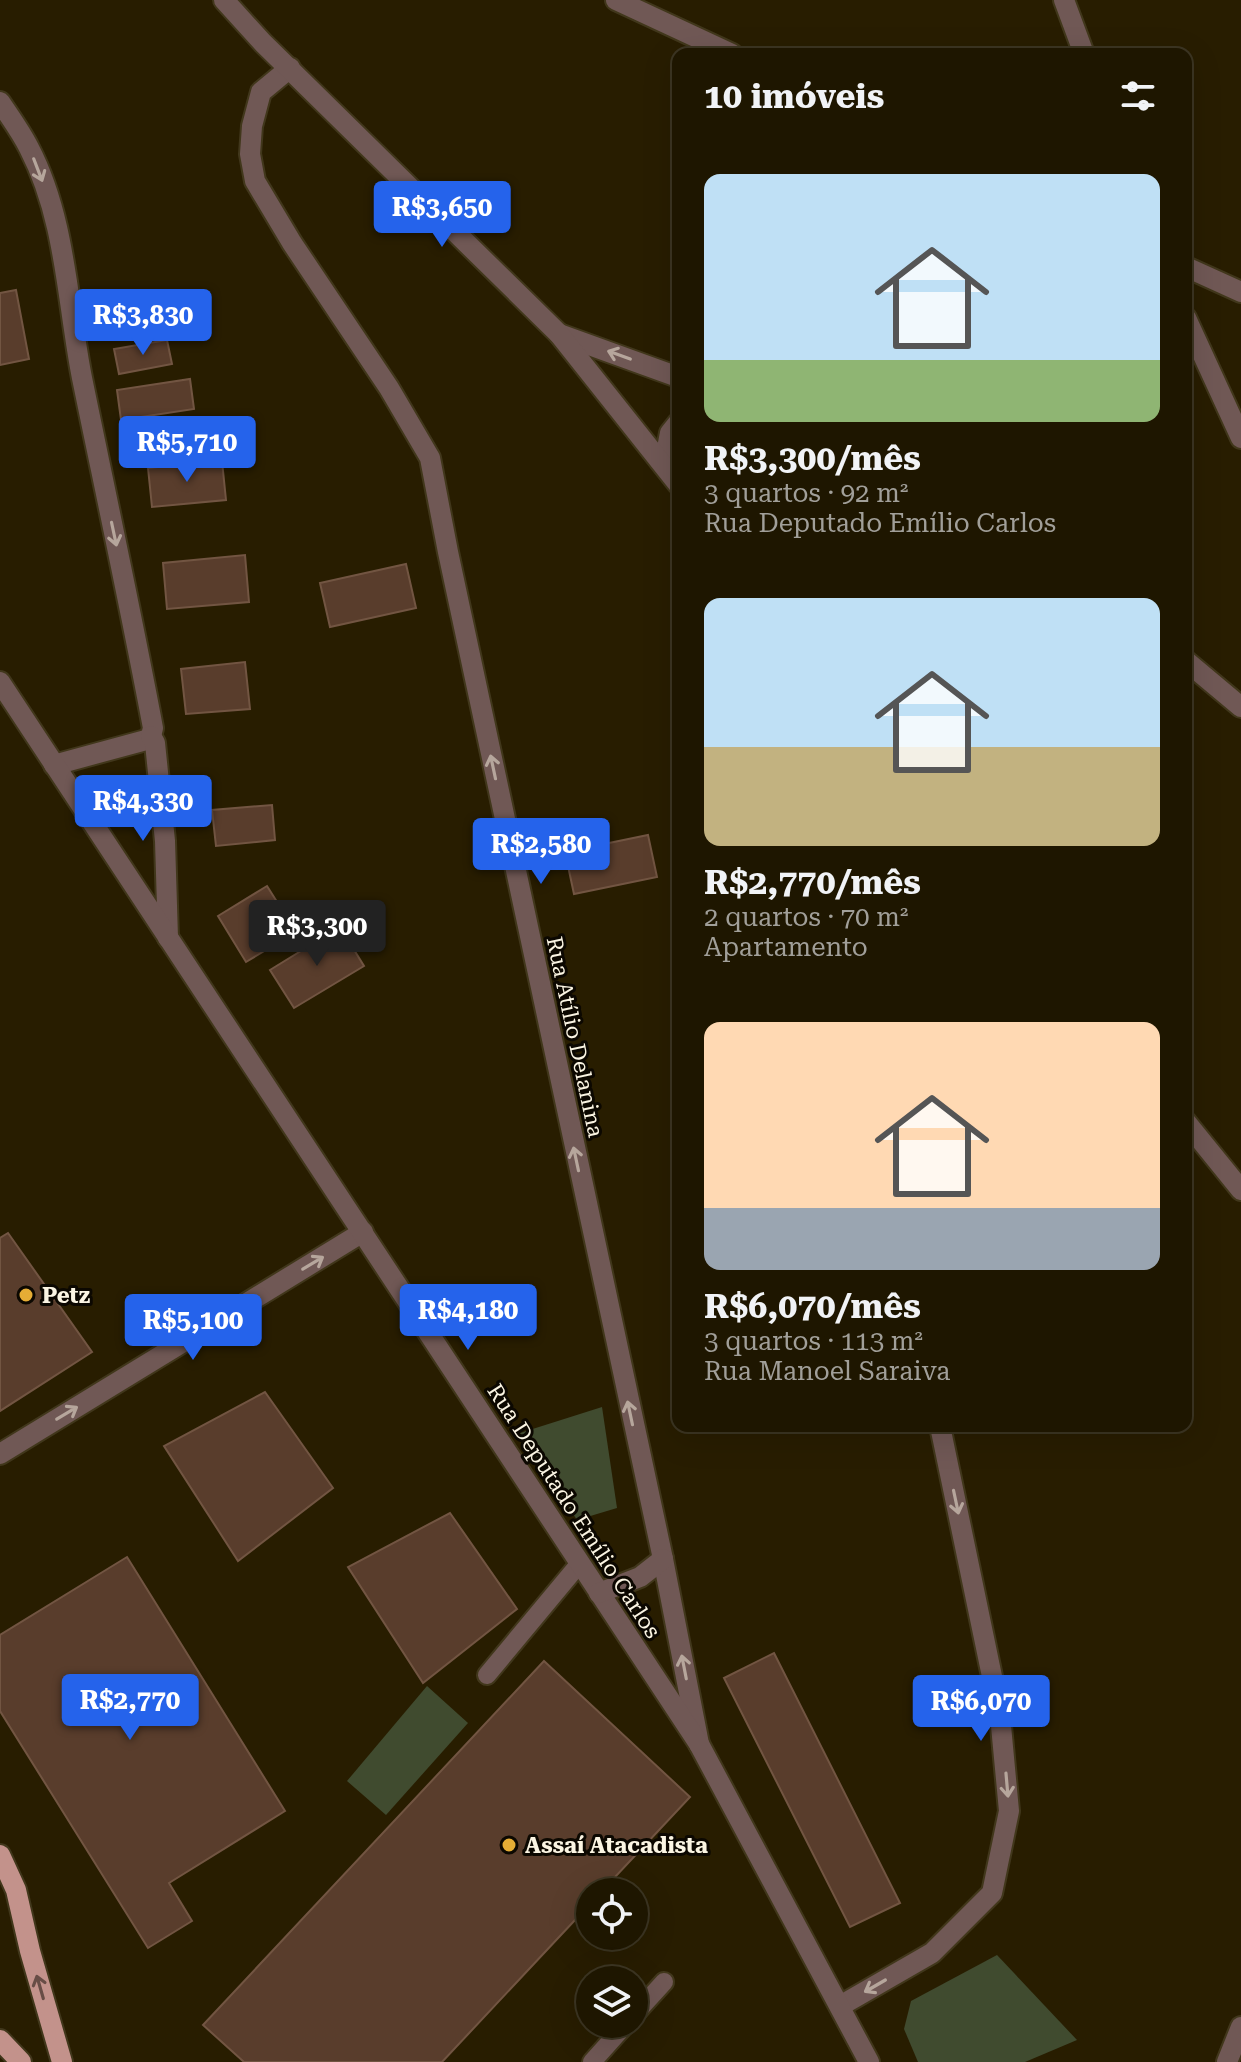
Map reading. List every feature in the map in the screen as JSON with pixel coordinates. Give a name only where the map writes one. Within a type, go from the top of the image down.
[{"type":"main road","points":[[0,1855],[16,1890],[62,2062]]},
{"type":"main road","points":[[0,2040],[21,2062]]},
{"type":"street","points":[[224,0],[263,43],[559,334],[672,475]]},
{"type":"street","points":[[616,0],[719,48]]},
{"type":"street","points":[[1064,0],[1082,48]]},
{"type":"street","name":"Rua Atílio Delanina","points":[[290,68],[261,92],[252,126],[250,154],[255,181],[292,243],[389,388],[430,458],[457,599],[663,1559],[699,1744]]},
{"type":"street","points":[[0,102],[30,149],[46,191],[58,238],[69,286],[81,370],[153,728],[146,740],[54,765]]},
{"type":"street","points":[[1192,270],[1241,292]]},
{"type":"street","points":[[1192,331],[1241,438]]},
{"type":"street","points":[[559,334],[672,375]]},
{"type":"street","points":[[664,464],[672,430]]},
{"type":"street","points":[[1192,666],[1241,707]]},
{"type":"street","name":"Rua Deputado Emílio Carlos","points":[[0,682],[699,1744],[869,2062]]},
{"type":"street","points":[[151,736],[155,743],[165,841],[168,938]]},
{"type":"street","points":[[1192,1129],[1241,1190]]},
{"type":"street","points":[[1207,1147],[1241,1162]]},
{"type":"street","points":[[0,1454],[363,1232]]},
{"type":"street","points":[[840,2006],[932,1953],[992,1893],[1009,1811],[1000,1715],[941,1432]]},
{"type":"street","points":[[599,1593],[640,1577],[663,1559]]},
{"type":"street","points":[[1227,2062],[1241,2027]]},
{"type":"lane","points":[[487,1675],[580,1563]]},
{"type":"lane","points":[[648,2000],[664,1982]]},
{"type":"lane","points":[[592,2062],[613,2038]]},
{"type":"green space","points":[[602,1407],[617,1508],[577,1520],[520,1433]]},
{"type":"green space","points":[[427,1686],[468,1723],[386,1815],[347,1781]]},
{"type":"green space","points":[[997,1955],[1077,2040],[1025,2062],[918,2062],[904,2029],[911,2001]]},
{"type":"building","points":[[16,290],[29,359],[0,365],[0,293]]},
{"type":"building","points":[[184,296],[189,322],[108,337],[103,312]]},
{"type":"building","points":[[167,340],[172,364],[119,374],[114,349]]},
{"type":"building","points":[[190,379],[194,409],[121,420],[117,390]]},
{"type":"building","points":[[222,461],[226,500],[152,507],[148,468]]},
{"type":"building","points":[[245,555],[249,602],[167,609],[163,563]]},
{"type":"building","points":[[406,564],[416,608],[330,627],[320,583]]},
{"type":"building","points":[[245,662],[250,709],[186,714],[181,669]]},
{"type":"building","points":[[272,805],[275,840],[216,846],[212,810]]},
{"type":"building","points":[[648,835],[657,877],[574,894],[565,852]]},
{"type":"building","points":[[267,886],[296,932],[246,962],[218,916]]},
{"type":"building","points":[[340,927],[364,966],[294,1008],[270,970]]},
{"type":"building","name":"Petz","points":[[8,1233],[92,1352],[0,1411],[0,1238]]},
{"type":"building","points":[[265,1392],[333,1488],[238,1561],[164,1446]]},
{"type":"building","points":[[450,1513],[517,1609],[423,1683],[348,1567]]},
{"type":"building","points":[[127,1557],[285,1811],[169,1883],[192,1921],[148,1948],[0,1711],[0,1635]]},
{"type":"building","points":[[774,1653],[900,1903],[850,1927],[724,1678]]},
{"type":"building","name":"Assaí Atacadista","points":[[544,1661],[690,1797],[614,1878],[576,1878],[576,1919],[442,2062],[244,2062],[203,2025]]},
{"type":"place","name":"Petz","points":[[26,1295]]},
{"type":"place","name":"Assaí Atacadista","points":[[509,1845]]}]
